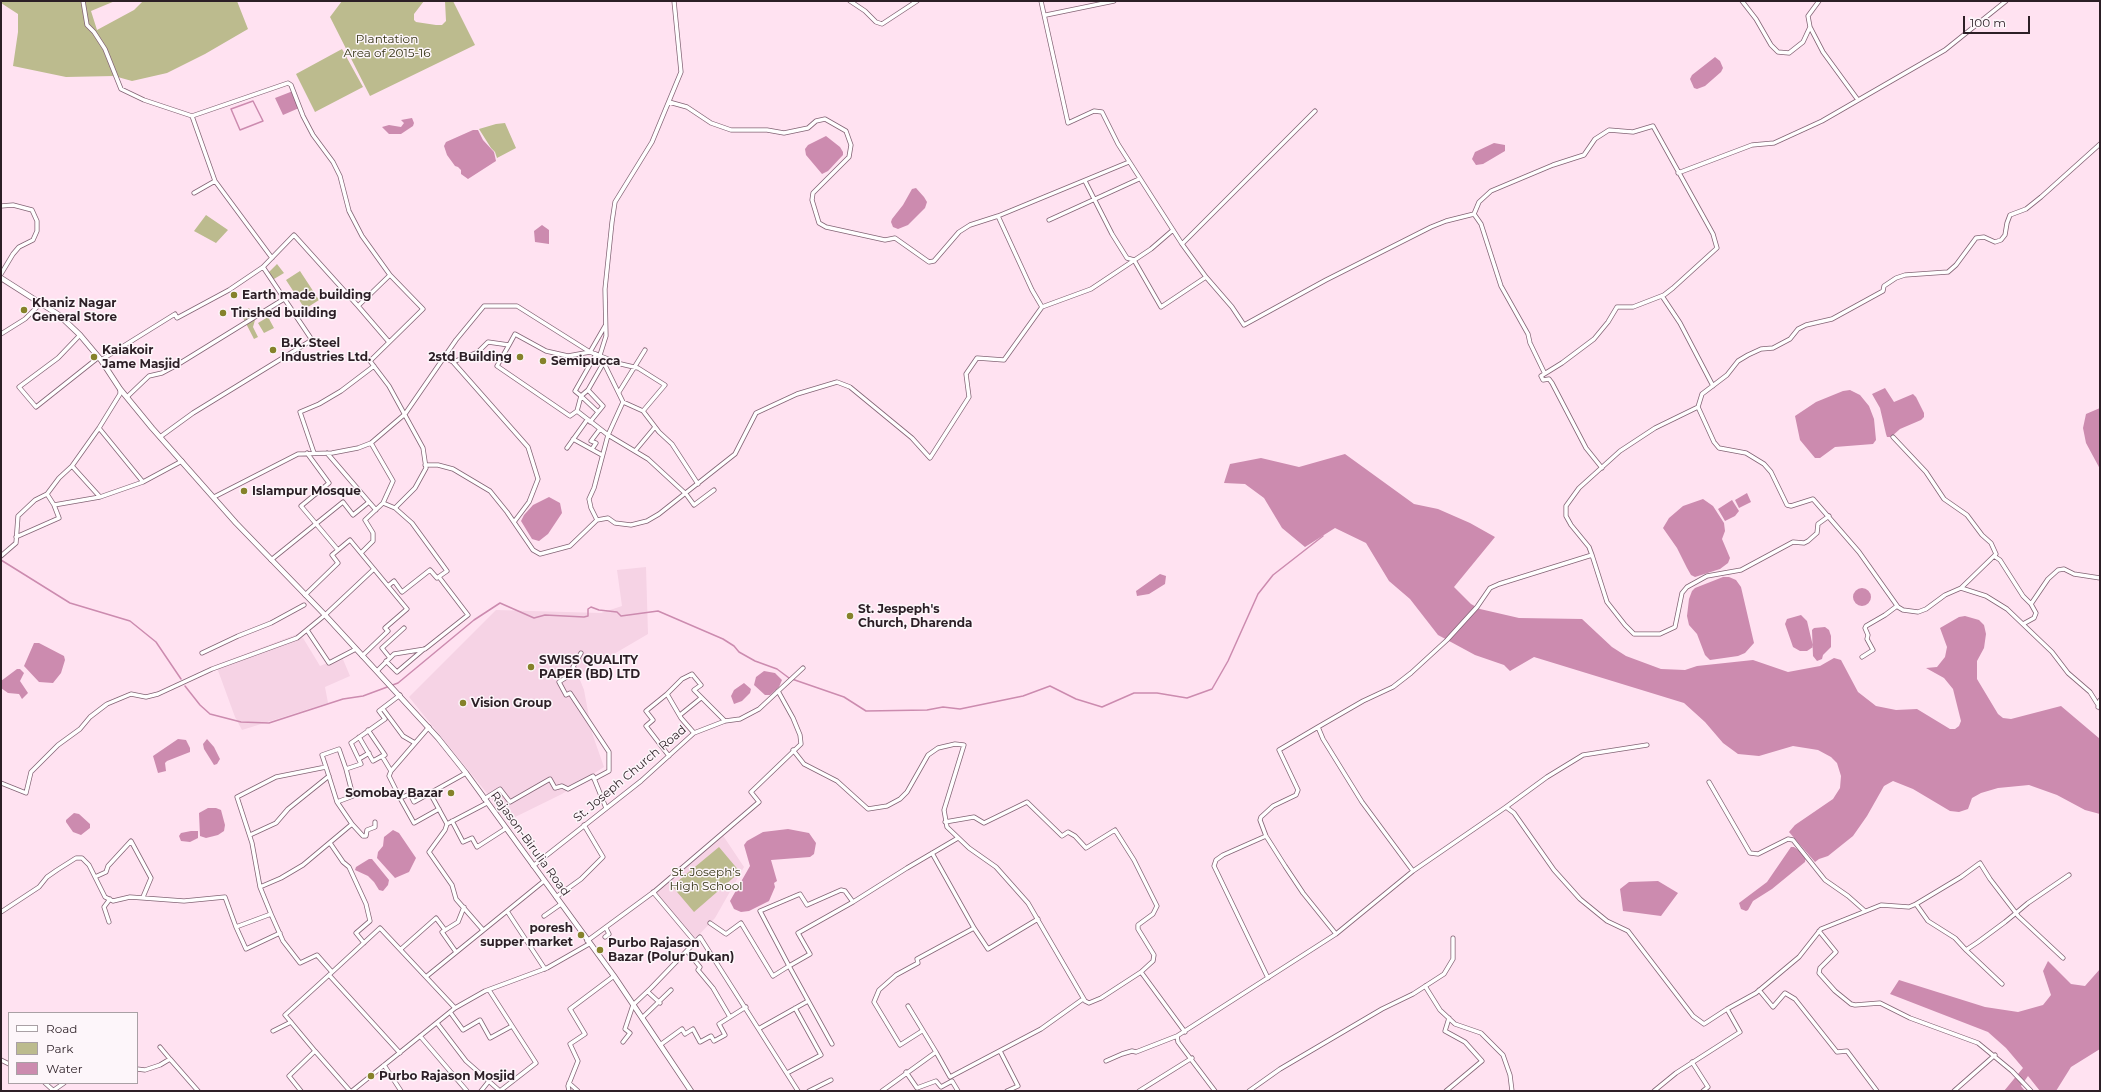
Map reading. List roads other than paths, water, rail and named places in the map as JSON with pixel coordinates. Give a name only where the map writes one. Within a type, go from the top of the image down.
[{"type":"street","points":[[84,1],[87,26],[94,32],[105,49],[121,89],[144,100],[192,116],[288,83],[313,136],[333,162],[340,176],[349,211],[362,236],[390,275],[422,309],[370,361],[389,386],[405,414],[423,448],[426,465],[426,468],[415,488],[395,508]]},
{"type":"street","points":[[598,412],[575,392],[598,354],[606,336],[605,289],[615,202],[652,142],[681,72],[674,1]]},
{"type":"street","points":[[850,1],[865,11],[876,22],[882,24],[917,1]]},
{"type":"street","points":[[1041,1],[1046,15],[1063,108],[1068,123],[1094,111],[1102,112],[1129,162],[1182,244],[1194,258],[1206,277],[1232,307],[1244,325],[1332,276],[1417,234],[1446,221],[1474,214]]},
{"type":"street","points":[[1046,15],[1114,1]]},
{"type":"street","points":[[1742,1],[1756,19],[1771,45],[1778,52],[1789,53],[1802,42],[1810,28]]},
{"type":"street","points":[[1819,1],[1808,16],[1810,28],[1823,52],[1858,100]]},
{"type":"street","points":[[1678,173],[1752,145],[1774,143],[1822,121],[1945,50],[2006,1]]},
{"type":"street","points":[[669,102],[687,107],[711,123],[731,130],[767,130],[784,133],[808,128],[816,121],[825,119],[846,131],[851,145],[849,157],[813,193],[812,200],[819,223],[826,227],[885,240],[895,238],[929,262],[934,261],[959,232],[970,225],[998,216],[1129,162]]},
{"type":"street","points":[[1182,244],[1314,111]]},
{"type":"street","points":[[192,116],[215,181],[272,258]]},
{"type":"street","points":[[1474,214],[1479,202],[1492,191],[1553,165],[1584,155],[1595,139],[1609,130],[1633,132],[1653,126],[1713,234],[1718,246],[1673,288],[1662,296],[1633,307],[1617,307],[1608,322],[1594,339],[1562,363],[1544,372],[1541,376],[1543,380],[1549,379],[1552,383],[1589,452],[1602,468]]},
{"type":"street","points":[[1893,437],[1926,472],[1944,499],[1967,515],[1982,535],[1991,543],[1996,554],[1961,588],[1944,595],[1926,609],[1918,612],[1903,610],[1897,606],[1859,552],[1829,516],[1812,499],[1789,506],[1771,472],[1764,464],[1746,453],[1719,448],[1714,442],[1698,407],[1702,394],[1727,375],[1738,361],[1748,355],[1761,349],[1773,348],[1790,339],[1798,330],[1806,325],[1832,319],[1883,291],[1884,286],[1892,280],[1905,275],[1948,272],[1956,265],[1976,238],[1984,238],[1996,242],[2002,240],[2005,235],[2010,215],[2026,209],[2100,144]]},
{"type":"street","points":[[1049,220],[1139,178]]},
{"type":"street","points":[[194,193],[215,181]]},
{"type":"street","points":[[1085,181],[1112,234],[1127,258],[1134,260],[1161,307],[1206,277]]},
{"type":"street","points":[[1,206],[14,205],[32,210],[37,221],[38,231],[33,240],[19,247],[1,274]]},
{"type":"street","points":[[1474,214],[1481,224],[1501,286],[1528,334],[1530,344],[1544,372]]},
{"type":"street","points":[[998,216],[1032,290],[1042,307]]},
{"type":"street","points":[[426,465],[438,465],[453,469],[490,491],[534,550],[540,554],[570,546],[597,520],[608,518],[615,523],[631,525],[647,521],[686,494],[735,454],[753,422],[756,413],[797,394],[837,382],[850,387],[912,438],[930,458],[969,397],[966,374],[977,358],[1004,360],[1042,307],[1091,288],[1151,249],[1173,230]]},
{"type":"street","points":[[80,335],[58,358],[19,387],[36,407],[100,358],[175,314],[177,318],[229,290],[263,267],[294,235],[389,342]]},
{"type":"street","points":[[160,437],[199,410],[312,340],[263,267]]},
{"type":"street","points":[[358,306],[390,275]]},
{"type":"street","points":[[1,285],[3,280]]},
{"type":"street","name":"Rajason-Birulia Road","points":[[3,280],[59,315],[80,335],[100,358],[120,389],[160,437],[271,560],[325,615],[429,727],[466,773],[505,829],[556,896],[588,943],[614,976],[691,1091]]},
{"type":"street","points":[[1662,296],[1680,323],[1713,386]]},
{"type":"street","points":[[127,397],[149,376],[162,374],[284,299]]},
{"type":"street","points":[[1,334],[25,319],[41,303]]},
{"type":"street","points":[[214,497],[298,454],[308,452],[327,453],[358,448],[371,443],[405,414],[444,357],[484,306],[517,306],[590,352],[621,364],[634,367],[665,385],[643,411]]},
{"type":"street","points":[[590,352],[605,325]]},
{"type":"street","points":[[590,352],[568,356],[546,351],[515,334],[497,366],[570,416],[576,410],[581,396],[588,390],[604,362]]},
{"type":"street","points":[[453,362],[478,352],[488,342],[509,345]]},
{"type":"street","points":[[619,392],[645,350]]},
{"type":"street","points":[[598,354],[604,362],[623,402],[643,411],[655,427],[672,444],[698,484]]},
{"type":"street","points":[[444,357],[453,362],[528,447],[538,479],[529,502],[514,522]]},
{"type":"street","points":[[314,453],[300,412],[319,404],[341,391],[374,366]]},
{"type":"street","points":[[1,556],[16,543],[18,516],[35,500],[47,494],[59,478],[72,466],[99,428],[120,394],[120,389]]},
{"type":"street","points":[[567,448],[573,439],[603,406],[588,390]]},
{"type":"street","points":[[597,520],[591,508],[589,499],[594,488],[608,435],[623,402]]},
{"type":"street","points":[[1698,407],[1643,435],[1579,488],[1566,506],[1566,511],[1574,532],[1589,547],[1607,602],[1634,634],[1660,634],[1676,627],[1682,593],[1687,587],[1707,576],[1741,570],[1792,542],[1808,541],[1817,532],[1818,524],[1829,516]]},
{"type":"street","points":[[576,410],[608,435],[648,459],[686,494],[694,505],[714,490]]},
{"type":"street","points":[[635,452],[655,427]]},
{"type":"street","points":[[99,428],[143,482]]},
{"type":"street","points":[[592,450],[596,444],[591,441],[600,429]]},
{"type":"street","points":[[573,439],[602,455]]},
{"type":"street","points":[[362,552],[373,542],[373,533],[365,520],[383,503],[393,481],[371,443]]},
{"type":"street","points":[[308,452],[329,483],[301,506],[338,550]]},
{"type":"street","points":[[327,453],[376,510]]},
{"type":"street","points":[[54,505],[100,497],[143,482],[182,461]]},
{"type":"street","points":[[72,466],[100,497]]},
{"type":"street","points":[[16,537],[59,518],[54,505],[47,494]]},
{"type":"street","points":[[271,560],[315,523],[343,502],[353,515],[369,502]]},
{"type":"street","points":[[383,503],[395,508],[412,523],[447,571],[439,577]]},
{"type":"street","points":[[305,595],[338,563],[332,555],[350,540],[362,552],[407,609],[385,628],[388,631],[362,656]]},
{"type":"street","points":[[1336,934],[1303,893],[1266,836],[1262,826],[1261,817],[1273,806],[1296,795],[1298,790],[1279,750],[1363,701],[1393,687],[1447,640],[1474,610],[1490,588],[1592,555]]},
{"type":"street","points":[[1994,556],[2000,560],[2023,596],[2036,613],[2034,618],[2023,624]]},
{"type":"street","points":[[1,783],[26,793],[31,772],[58,745],[80,729],[90,717],[107,704],[131,694],[146,697],[158,694],[212,669],[297,638],[325,615],[374,569]]},
{"type":"street","points":[[2030,604],[2048,579],[2058,570],[2064,569],[2074,574],[2100,578]]},
{"type":"street","points":[[386,661],[397,672],[468,615],[439,577],[437,578],[430,570],[402,592],[394,581],[388,586]]},
{"type":"street","points":[[1961,588],[1986,596],[2007,609],[2057,657],[2074,680],[2090,692],[2099,707]]},
{"type":"street","points":[[202,653],[238,636],[271,623],[304,605]]},
{"type":"street","points":[[1862,656],[1873,650],[1867,639],[1866,626],[1897,606]]},
{"type":"street","points":[[390,658],[382,648],[404,628]]},
{"type":"street","points":[[306,630],[329,663],[356,649]]},
{"type":"street","points":[[377,671],[394,654],[425,649]]},
{"type":"street","points":[[581,653],[573,667],[576,671],[559,682],[566,695],[570,693],[609,752],[608,771],[594,780]]},
{"type":"street","name":"St. Joseph Church Road","points":[[533,866],[669,756],[694,733],[725,721],[740,719],[759,709],[803,668]]},
{"type":"street","points":[[669,756],[646,726],[653,720],[646,712],[682,679],[692,674],[701,685],[694,690],[725,721]]},
{"type":"street","points":[[455,1008],[380,928],[285,1015],[351,1091],[455,1008],[489,990],[545,969],[588,943],[654,892],[759,802],[751,792],[793,750],[801,744],[800,734],[778,691]]},
{"type":"street","points":[[667,694],[680,715],[694,733]]},
{"type":"street","points":[[346,768],[361,764],[351,743],[385,719],[379,711],[400,695]]},
{"type":"street","points":[[680,715],[701,698]]},
{"type":"street","points":[[2099,707],[2100,700]]},
{"type":"street","points":[[382,709],[403,736],[415,743]]},
{"type":"street","points":[[429,727],[391,771],[389,776],[414,823],[439,809]]},
{"type":"street","points":[[1318,727],[1323,739],[1362,802],[1413,871]]},
{"type":"street","points":[[359,737],[373,761],[385,755],[368,730]]},
{"type":"street","points":[[793,750],[804,764],[837,781],[868,809],[887,806],[907,792],[928,755],[938,748],[955,744],[964,745],[944,810],[945,822],[958,838],[996,868],[1028,903],[1083,999],[1089,1003],[1101,998],[1141,972],[1153,960],[1154,955],[1138,929],[1138,924],[1153,914],[1157,906],[1134,860],[1115,830],[1086,848],[1068,832],[1062,836],[1027,802],[984,823],[974,817],[945,822]]},
{"type":"street","points":[[1106,1061],[1132,1051],[1136,1052],[1185,1032],[1336,934],[1413,871],[1547,777],[1583,755],[1647,745]]},
{"type":"street","points":[[337,802],[353,796],[346,768],[339,749],[322,755],[337,802],[362,836],[366,836],[367,830],[375,827],[375,822]]},
{"type":"street","points":[[359,759],[369,754]]},
{"type":"street","points":[[382,756],[391,771]]},
{"type":"street","points":[[326,767],[276,777],[237,796],[250,835],[260,887],[280,934],[300,963],[317,955],[330,974],[400,1053]]},
{"type":"street","points":[[400,798],[410,794],[414,802],[466,773]]},
{"type":"street","points":[[250,835],[276,823],[288,809],[329,776]]},
{"type":"street","points":[[483,930],[456,899],[452,885],[429,852],[445,830],[447,824],[485,801],[500,789],[510,802],[550,779],[555,788],[562,786],[568,789],[593,776],[606,808]]},
{"type":"street","points":[[1709,782],[1750,852],[1758,854],[1788,838],[1793,840],[1825,880],[1848,896],[1865,911]]},
{"type":"street","points":[[430,793],[447,824]]},
{"type":"street","points":[[1506,807],[1514,813],[1554,870],[1580,899],[1607,921],[1628,931],[1693,1016],[1704,1024],[1759,990],[1799,957],[1819,931],[1881,905],[1908,907],[1916,904],[1961,877],[1980,863],[2016,913],[2063,958]]},
{"type":"street","points":[[452,821],[463,842],[472,838],[477,847],[505,829]]},
{"type":"street","points":[[260,887],[281,878],[303,865],[330,844],[352,824]]},
{"type":"street","points":[[556,896],[581,879],[603,857],[584,825]]},
{"type":"street","points":[[1266,836],[1223,855],[1216,860],[1214,866],[1268,978]]},
{"type":"street","points":[[710,923],[726,934],[741,923],[773,976],[810,954],[798,934],[958,838]]},
{"type":"street","points":[[95,877],[106,872],[108,866],[131,841],[152,878],[143,898]]},
{"type":"street","points":[[330,844],[343,862],[349,867],[366,904],[370,921],[356,933],[364,943]]},
{"type":"street","points":[[932,853],[974,928],[988,949],[1038,919]]},
{"type":"street","points":[[1,912],[39,887],[47,877],[76,858],[82,858],[88,865],[105,897],[113,901],[130,897],[184,900],[225,897],[246,949],[280,934]]},
{"type":"street","points":[[1966,950],[2069,875]]},
{"type":"street","points":[[426,976],[544,881]]},
{"type":"street","points":[[832,1044],[760,911],[800,894],[807,905],[841,890],[845,891],[853,902]]},
{"type":"street","points":[[654,892],[695,942]]},
{"type":"street","points":[[109,922],[104,907],[110,899]]},
{"type":"street","points":[[544,916],[561,904]]},
{"type":"street","points":[[1916,904],[1928,921],[1955,938],[2002,984]]},
{"type":"street","points":[[456,952],[442,932],[458,922],[464,907]]},
{"type":"street","points":[[507,911],[545,969]]},
{"type":"street","points":[[236,927],[271,914]]},
{"type":"street","points":[[401,949],[436,918],[446,930]]},
{"type":"street","points":[[605,937],[609,934],[606,928]]},
{"type":"street","points":[[922,1031],[900,1045],[874,1002],[879,990],[896,976],[918,963],[917,959],[974,928]]},
{"type":"street","points":[[1819,931],[1836,952],[1820,968],[1819,974],[1835,991],[1851,1004],[1855,1006],[1880,1003],[1910,1018],[1978,1043],[1995,1055],[2031,1091]]},
{"type":"street","points":[[623,1042],[630,1033],[625,1029],[633,1005],[648,992],[700,936],[760,1028],[798,1091]]},
{"type":"street","points":[[1249,1091],[1280,1069],[1444,974],[1453,959],[1453,938]]},
{"type":"street","points":[[687,951],[700,967],[698,970],[713,988],[730,1017]]},
{"type":"street","points":[[1141,972],[1185,1032]]},
{"type":"street","points":[[569,1091],[569,1083],[578,1061],[570,1044],[585,1034],[570,1009],[614,976]]},
{"type":"street","points":[[1425,986],[1440,1010],[1455,1024],[1481,1033],[1503,1055],[1510,1075],[1512,1091]]},
{"type":"street","points":[[437,1023],[466,1061],[500,1091],[536,1063],[489,990]]},
{"type":"street","points":[[642,1018],[660,1003],[671,990]]},
{"type":"street","points":[[1759,990],[1773,1007],[1785,992],[1795,999],[1837,1052],[1847,1051],[1877,1091]]},
{"type":"street","points":[[648,992],[660,1003]]},
{"type":"street","points":[[950,1077],[1041,1029],[1083,999]]},
{"type":"street","points":[[760,1028],[808,1001]]},
{"type":"street","points":[[908,1006],[958,1091]]},
{"type":"street","points":[[660,1045],[682,1029],[685,1034],[693,1029],[700,1042],[711,1036],[714,1041],[725,1035],[719,1024],[746,1007]]},
{"type":"street","points":[[787,1073],[821,1055],[795,1008]]},
{"type":"street","points":[[1654,1091],[1692,1062],[1740,1032],[1727,1009]]},
{"type":"street","points":[[450,1012],[463,1030],[480,1020],[490,1038],[512,1026]]},
{"type":"street","points":[[1446,1091],[1482,1061],[1465,1042],[1446,1031],[1449,1018]]},
{"type":"street","points":[[273,1031],[291,1022]]},
{"type":"street","points":[[420,1036],[467,1091]]},
{"type":"street","points":[[1177,1036],[1178,1042],[1192,1058],[1215,1091]]},
{"type":"street","points":[[160,1047],[198,1091]]},
{"type":"street","points":[[301,1091],[289,1076],[316,1051]]},
{"type":"street","points":[[1000,1051],[1018,1086],[1007,1091]]},
{"type":"street","points":[[882,1091],[906,1072],[936,1052]]},
{"type":"street","points":[[1954,1091],[1995,1055]]},
{"type":"street","points":[[1139,1091],[1192,1058]]},
{"type":"street","points":[[138,1070],[144,1070],[160,1065],[170,1059]]},
{"type":"street","points":[[1692,1062],[1708,1087],[1703,1091]]},
{"type":"street","points":[[384,1065],[401,1091]]},
{"type":"street","points":[[906,1072],[917,1088],[936,1081],[941,1087],[952,1081]]},
{"type":"street","points":[[809,1091],[831,1080]]},
{"type":"street","points":[[481,1091],[489,1081]]},
{"type":"street","points":[[569,1083],[578,1091]]},
{"type":"street","points":[[54,1090],[63,1084]]},
{"type":"water","points":[[1715,57],[1720,61],[1723,68],[1721,72],[1705,86],[1697,89],[1694,88],[1690,79],[1692,75]]},
{"type":"water","points":[[293,91],[299,108],[283,115],[275,98]]},
{"type":"water","points":[[412,118],[414,123],[413,126],[401,134],[389,134],[382,127],[389,125],[401,127],[404,123],[401,120]]},
{"type":"water","points":[[473,130],[478,130],[483,140],[494,152],[496,161],[468,179],[461,174],[461,170],[455,166],[447,155],[444,146],[446,142]]},
{"type":"water","points":[[826,136],[840,147],[843,155],[828,171],[822,174],[806,155],[805,149],[808,145]]},
{"type":"water","points":[[1494,143],[1505,145],[1505,151],[1483,164],[1476,165],[1472,159],[1475,152]]},
{"type":"water","points":[[916,188],[927,202],[925,208],[908,225],[898,229],[893,227],[891,222],[892,219],[903,205],[912,189]]},
{"type":"water","points":[[542,225],[549,230],[549,244],[535,242],[534,231]]},
{"type":"water","points":[[1885,388],[1894,402],[1913,394],[1924,413],[1924,417],[1921,420],[1900,429],[1891,437],[1887,437],[1880,408],[1872,394]]},
{"type":"water","points":[[1850,390],[1860,395],[1869,406],[1874,419],[1876,440],[1873,444],[1835,447],[1820,458],[1815,458],[1800,440],[1795,416],[1816,402],[1843,391]]},
{"type":"water","points":[[2100,408],[2100,469],[2086,443],[2083,428],[2086,414]]},
{"type":"water","points":[[1345,454],[1414,504],[1438,509],[1470,523],[1495,537],[1454,587],[1471,604],[1480,609],[1519,618],[1582,619],[1612,647],[1626,656],[1661,669],[1685,670],[1697,666],[1753,660],[1788,672],[1820,666],[1834,658],[1841,660],[1858,692],[1876,706],[1896,710],[1917,709],[1950,729],[1955,729],[1959,726],[1961,721],[1953,689],[1944,678],[1926,668],[1937,667],[1945,657],[1947,647],[1940,628],[1959,617],[1965,616],[1979,620],[1984,625],[1986,634],[1984,648],[1977,661],[1977,679],[1998,714],[2003,718],[2011,719],[2061,706],[2100,739],[2100,814],[2085,810],[2057,795],[2029,785],[1998,788],[1981,793],[1972,798],[1968,809],[1959,812],[1950,811],[1913,789],[1893,781],[1884,786],[1867,816],[1853,836],[1828,856],[1815,862],[1789,832],[1795,825],[1833,799],[1840,788],[1841,776],[1837,763],[1831,757],[1818,750],[1793,746],[1759,756],[1738,754],[1723,743],[1705,722],[1684,703],[1534,657],[1510,671],[1504,665],[1475,655],[1438,635],[1410,599],[1389,581],[1366,543],[1335,528],[1305,547],[1282,528],[1264,498],[1245,484],[1224,483],[1230,464],[1261,458],[1299,467]]},
{"type":"water","points":[[1747,493],[1751,502],[1739,508],[1735,500]]},
{"type":"water","points":[[549,497],[560,503],[562,513],[548,534],[539,541],[532,539],[521,521],[533,505]]},
{"type":"water","points":[[1703,499],[1713,506],[1724,523],[1725,531],[1722,539],[1730,558],[1728,563],[1720,569],[1695,577],[1691,575],[1677,548],[1663,528],[1669,518],[1683,506]]},
{"type":"water","points":[[1732,500],[1739,511],[1735,516],[1725,521],[1718,509]]},
{"type":"water","points":[[1160,574],[1166,576],[1165,584],[1149,594],[1137,596],[1136,591]]},
{"type":"water","points":[[1723,577],[1729,577],[1736,580],[1741,587],[1754,643],[1745,653],[1738,656],[1710,660],[1705,655],[1697,634],[1689,625],[1687,616],[1689,599],[1695,588]]},
{"type":"water","points":[[1862,588],[1868,591],[1871,597],[1868,603],[1862,606],[1856,603],[1853,597],[1856,591]]},
{"type":"water","points":[[1801,615],[1807,621],[1813,647],[1807,651],[1800,651],[1793,647],[1785,624],[1787,619]]},
{"type":"water","points":[[1825,627],[1829,630],[1831,636],[1831,647],[1823,655],[1822,659],[1817,661],[1813,656],[1812,630],[1814,628]]},
{"type":"water","points":[[34,643],[39,643],[64,656],[65,660],[61,673],[53,683],[39,682],[24,666]]},
{"type":"water","points":[[17,669],[20,669],[24,673],[20,681],[28,693],[22,699],[19,694],[8,693],[1,688],[1,681]]},
{"type":"water","points":[[764,671],[775,673],[782,680],[779,687],[770,695],[765,695],[754,685],[756,677]]},
{"type":"water","points":[[744,683],[751,689],[750,693],[742,701],[734,704],[731,696],[734,690]]},
{"type":"water","points":[[178,739],[186,740],[190,748],[190,752],[167,761],[165,763],[166,771],[158,773],[153,756]]},
{"type":"water","points":[[207,739],[214,747],[220,759],[217,764],[214,765],[204,749],[203,744]]},
{"type":"water","points":[[208,808],[216,808],[221,810],[225,825],[224,831],[218,835],[206,838],[200,836],[199,813]]},
{"type":"water","points":[[74,813],[79,814],[90,824],[90,828],[81,835],[73,832],[66,822],[66,820]]},
{"type":"water","points":[[788,829],[809,833],[816,843],[814,854],[810,857],[771,860],[777,881],[774,883],[775,887],[769,901],[749,911],[741,912],[734,909],[730,901],[750,866],[744,845],[747,841],[763,832]]},
{"type":"water","points":[[393,830],[399,833],[416,858],[409,872],[395,878],[377,858],[378,852],[383,846],[384,837]]},
{"type":"water","points":[[198,831],[198,838],[190,842],[181,841],[179,836],[181,833]]},
{"type":"water","points":[[1791,847],[1794,847],[1800,851],[1806,857],[1805,862],[1772,889],[1753,901],[1748,910],[1746,911],[1741,909],[1739,903],[1767,882]]},
{"type":"water","points":[[369,859],[372,859],[389,880],[388,885],[383,891],[379,890],[368,876],[355,870],[356,867]]},
{"type":"water","points":[[1658,881],[1678,893],[1661,916],[1623,911],[1620,889],[1629,882]]},
{"type":"water","points":[[2048,961],[2071,984],[2085,986],[2100,969],[2100,1049],[2071,1067],[2056,1091],[2040,1091],[2028,1076],[2021,1086],[2025,1091],[2004,1091],[2023,1068],[2006,1048],[1988,1032],[1890,994],[1899,980],[1985,1007],[2018,1012],[2043,1005],[2051,995],[2043,971]]},
{"type":"waterway","points":[[253,101],[263,121],[240,130],[231,109],[253,101]]},
{"type":"waterway","points":[[185,686],[200,705],[210,714],[241,722],[269,723],[343,699],[363,696],[398,683],[474,620],[500,603],[534,618],[545,615],[584,617],[588,616],[588,609],[591,607],[599,610],[617,612],[621,616],[658,611],[723,639],[734,646],[739,652],[755,661],[777,669],[789,678],[844,697],[866,711],[927,710],[943,707],[960,709],[1023,696],[1050,686],[1076,699],[1102,707],[1134,693],[1157,693],[1187,698],[1212,689],[1228,661],[1258,594],[1273,575],[1323,536]]},
{"type":"waterway","points":[[1,560],[70,603],[130,621],[156,642],[181,679]]},
{"type":"place","name":"Earth made building","points":[[234,295]]},
{"type":"place","name":"Khaniz Nagar General Store","points":[[24,310]]},
{"type":"place","name":"Tinshed building","points":[[223,313]]},
{"type":"place","name":"B.K. Steel Industries Ltd.","points":[[273,350]]},
{"type":"place","name":"Kaiakoir Jame Masjid","points":[[94,357]]},
{"type":"place","name":"2std Building","points":[[520,357]]},
{"type":"place","name":"Semipucca","points":[[543,361]]},
{"type":"place","name":"Islampur Mosque","points":[[244,491]]},
{"type":"place","name":"St. Jespeph's Church, Dharenda","points":[[850,616]]},
{"type":"place","name":"SWISS QUALITY PAPER (BD) LTD","points":[[531,667]]},
{"type":"place","name":"Vision Group","points":[[463,703]]},
{"type":"place","name":"Somobay Bazar","points":[[451,793]]},
{"type":"place","name":"poresh supper market","points":[[581,935]]},
{"type":"place","name":"Purbo Rajason Bazar (Polur Dukan)","points":[[600,950]]},
{"type":"place","name":"Purbo Rajason Mosjid","points":[[371,1076]]},
{"type":"park label","name":"Plantation Area of 2015-16","points":[[387,46]]},
{"type":"park label","name":"St. Joseph's High School","points":[[706,879]]}]
